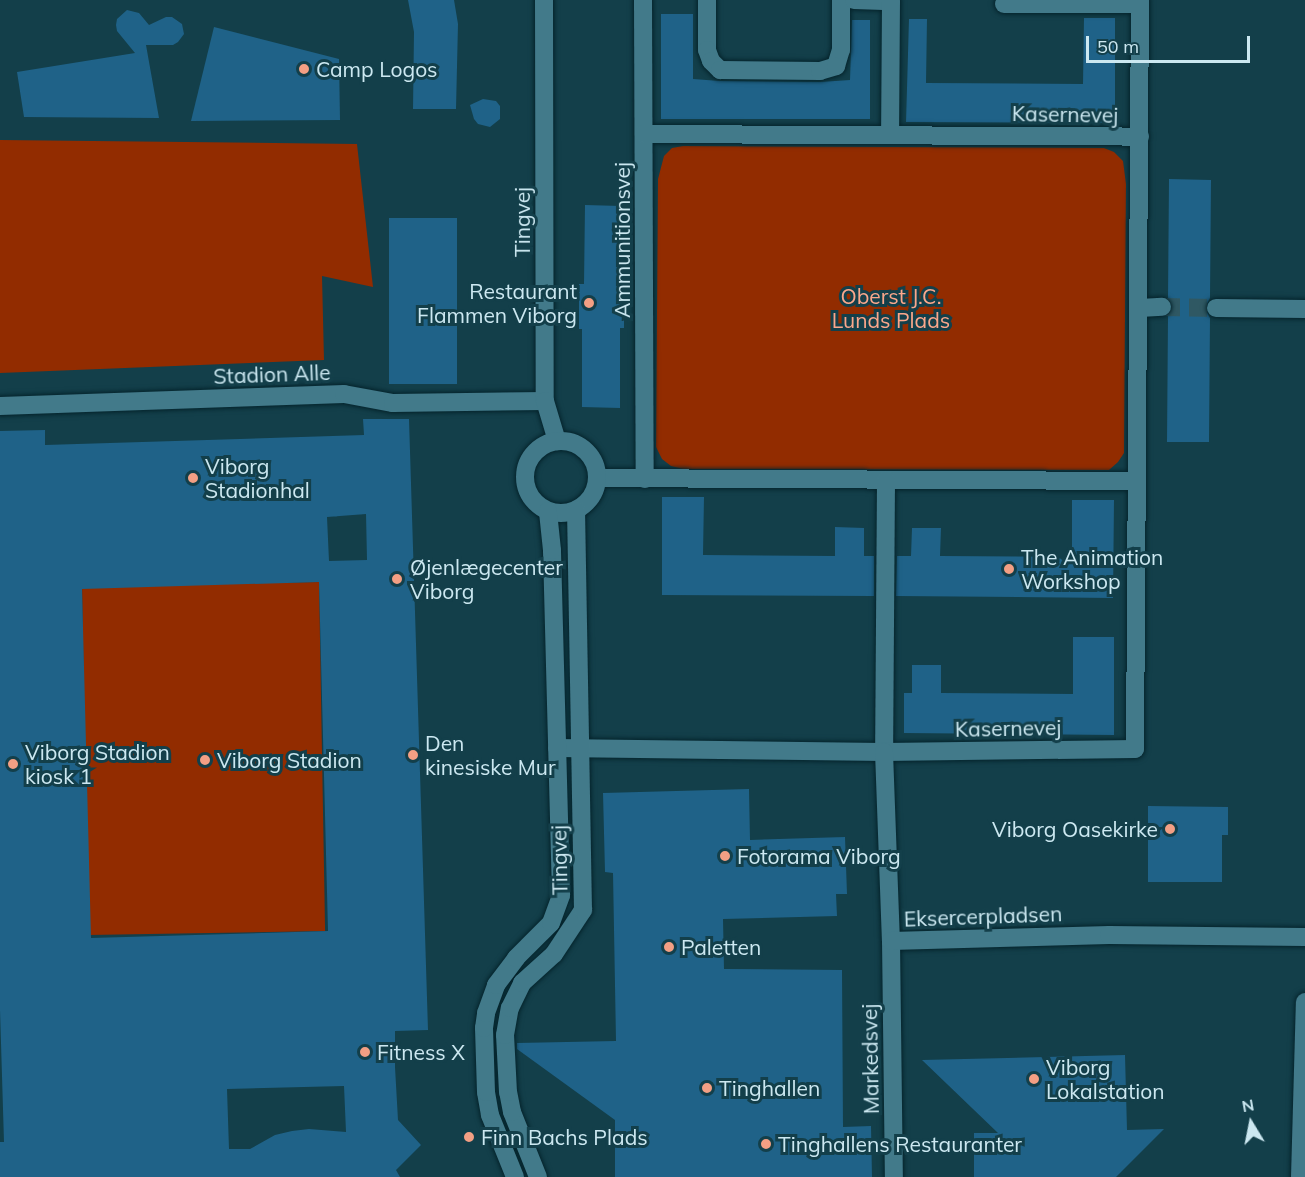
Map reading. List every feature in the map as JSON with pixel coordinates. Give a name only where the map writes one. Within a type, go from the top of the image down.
[{"type":"street","name":"Tingvej","points":[[544,0],[545,401],[557,441]]},
{"type":"street","name":"Ammunitionsvej","points":[[643,0],[645,479]]},
{"type":"street","points":[[707,0],[707,50],[711,62],[720,70],[809,71],[836,66],[841,50],[841,0]]},
{"type":"street","points":[[854,0],[891,0],[890,134]]},
{"type":"street","points":[[1004,4],[1140,2],[1140,137]]},
{"type":"street","name":"Kasernevej","points":[[644,135],[890,134],[1140,137],[1135,749],[884,752]]},
{"type":"street","points":[[1140,308],[1162,307]]},
{"type":"street","points":[[1216,308],[1305,309]]},
{"type":"street","name":"Stadion Alle","points":[[0,406],[344,394],[393,403],[545,401]]},
{"type":"street","points":[[557,441],[569,442],[580,446],[596,466],[597,478],[591,497],[576,510],[567,513],[548,511],[539,506],[527,490],[526,470],[537,450],[557,441]]},
{"type":"street","points":[[597,478],[1136,482]]},
{"type":"street","points":[[557,748],[884,752],[886,480]]},
{"type":"street","name":"Tingvej","points":[[538,1177],[516,1127],[507,1092],[506,1021],[522,983],[554,954],[583,910],[576,510]]},
{"type":"street","name":"Tingvej","points":[[515,1177],[490,1115],[486,1092],[485,1021],[490,999],[506,970],[540,936],[558,907],[561,876],[552,550],[548,511]]},
{"type":"street","name":"Eksercerpladsen","points":[[884,752],[891,941],[1109,935],[1305,937]]},
{"type":"street","name":"Markedsvej","points":[[891,941],[894,1177]]},
{"type":"street","points":[[1300,1177],[1305,1002]]},
{"type":"green space","points":[[0,140],[357,144],[373,287],[322,276],[324,360],[0,373]]},
{"type":"green space","name":"Oberst J.C. Lunds Plads","points":[[683,146],[1104,148],[1114,152],[1123,161],[1126,184],[1124,453],[1118,462],[1109,470],[683,469],[671,466],[662,459],[656,447],[658,179],[664,156],[672,148]]},
{"type":"green space","name":"Viborg Stadion","points":[[319,582],[325,931],[88,935],[82,586]]},
{"type":"building","name":"Camp Logos","points":[[408,0],[454,0],[458,24],[456,109],[413,109],[414,32]]},
{"type":"building","points":[[127,10],[139,13],[149,25],[166,17],[172,17],[182,24],[184,34],[173,45],[146,45],[159,118],[24,117],[17,72],[135,53],[117,31],[117,19]]},
{"type":"building","points":[[661,14],[693,14],[693,79],[720,81],[850,80],[852,20],[870,20],[870,119],[661,119]]},
{"type":"building","points":[[1084,18],[1115,18],[1115,123],[906,122],[909,19],[927,19],[926,83],[1083,84]]},
{"type":"building","name":"Camp Logos","points":[[214,27],[339,59],[340,120],[191,121]]},
{"type":"building","points":[[483,99],[496,101],[500,106],[500,119],[490,127],[478,124],[470,105]]},
{"type":"building","points":[[1169,179],[1211,180],[1210,298],[1205,308],[1210,318],[1209,442],[1167,442],[1168,316],[1173,307],[1168,298]]},
{"type":"building","points":[[585,205],[621,206],[620,285],[624,285],[624,328],[620,328],[620,408],[582,407],[582,329],[579,329],[579,284],[584,284]]},
{"type":"building","points":[[389,218],[457,218],[457,384],[389,384]]},
{"type":"building","points":[[363,419],[409,419],[428,1030],[395,1031],[395,1067],[398,1120],[421,1145],[396,1170],[400,1177],[0,1177],[0,1142],[4,1142],[0,1010],[0,431],[45,430],[45,445],[364,435]],"holes":[[[366,514],[367,560],[329,561],[327,517]],[[319,582],[328,931],[91,938],[82,589]],[[344,1086],[346,1132],[309,1129],[292,1131],[275,1135],[250,1149],[229,1149],[227,1089]]]},
{"type":"building","points":[[662,497],[704,497],[703,555],[835,556],[835,527],[864,528],[864,556],[874,556],[874,596],[662,595]]},
{"type":"building","points":[[1072,500],[1114,500],[1113,598],[896,596],[897,556],[911,556],[912,528],[941,528],[940,556],[1072,557]]},
{"type":"building","points":[[1073,637],[1114,637],[1114,735],[904,733],[904,693],[912,693],[912,665],[941,665],[941,693],[1073,694]]},
{"type":"building","name":"Tinghallen","points":[[749,789],[750,840],[845,837],[847,894],[836,894],[837,916],[723,919],[724,969],[842,970],[843,1127],[871,1126],[872,1177],[615,1177],[615,1120],[517,1049],[517,1043],[616,1041],[613,873],[605,872],[603,793]]},
{"type":"building","name":"Viborg Oasekirke","points":[[1148,806],[1228,807],[1228,835],[1222,835],[1222,882],[1148,882]]},
{"type":"building","points":[[1125,1055],[1127,1130],[1164,1129],[1116,1177],[974,1177],[974,1133],[998,1133],[922,1060]]},
{"type":"tunnel","points":[[1162,307],[1216,308]]},
{"type":"place","name":"Camp Logos","points":[[304,69]]},
{"type":"place","name":"Restaurant Flammen Viborg","points":[[589,303]]},
{"type":"place","name":"Viborg Stadionhal","points":[[193,478]]},
{"type":"place","name":"The Animation Workshop","points":[[1009,569]]},
{"type":"place","name":"Øjenlægecenter Viborg","points":[[397,579]]},
{"type":"place","name":"Den kinesiske Mur","points":[[413,755]]},
{"type":"place","name":"Viborg Stadion","points":[[205,760]]},
{"type":"place","name":"Viborg Stadion kiosk 1","points":[[13,764]]},
{"type":"place","name":"Viborg Oasekirke","points":[[1170,829]]},
{"type":"place","name":"Fotorama Viborg","points":[[725,856]]},
{"type":"place","name":"Paletten","points":[[669,947]]},
{"type":"place","name":"Fitness X","points":[[365,1052]]},
{"type":"place","name":"Viborg Lokalstation","points":[[1034,1079]]},
{"type":"place","name":"Tinghallen","points":[[707,1088]]},
{"type":"place","name":"Finn Bachs Plads","points":[[469,1137]]},
{"type":"place","name":"Tinghallens Restauranter","points":[[766,1144]]}]
